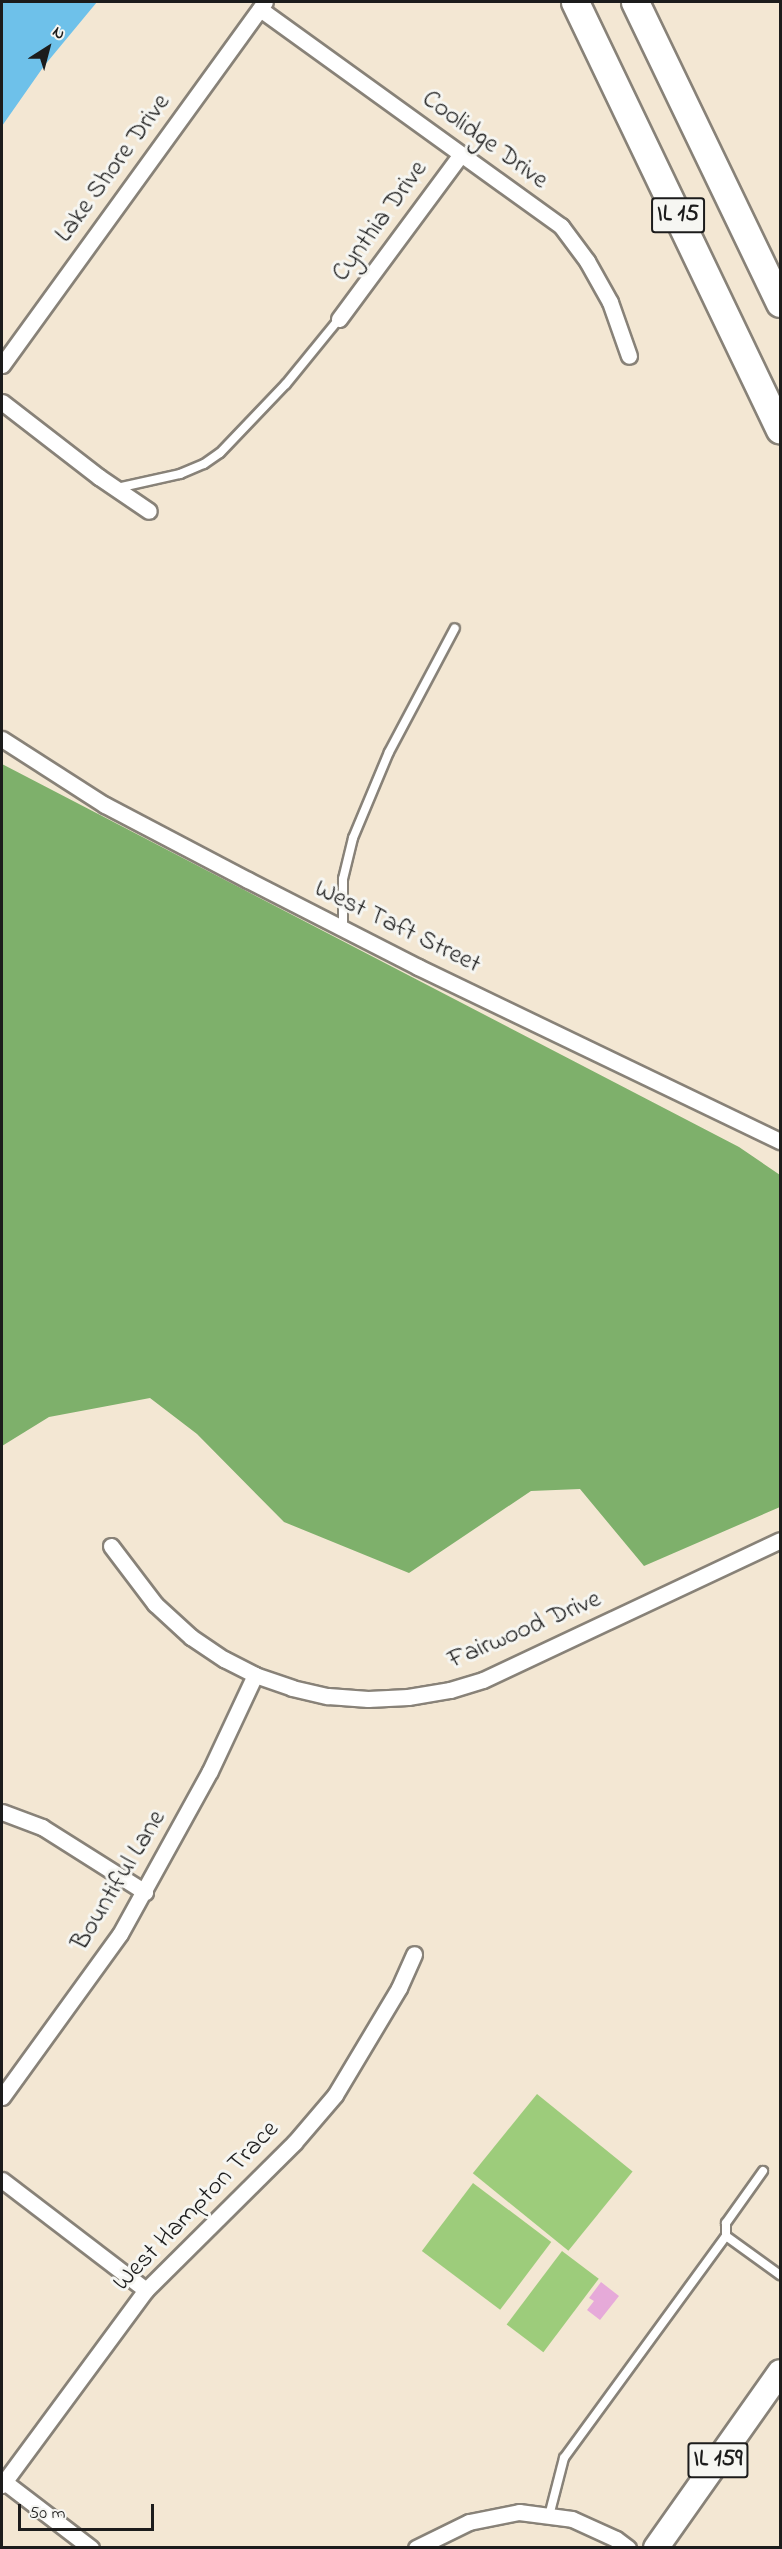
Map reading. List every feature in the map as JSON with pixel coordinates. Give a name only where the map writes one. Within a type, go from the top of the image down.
[{"type":"highway","name":"IL 15","points":[[575,2],[780,429]]},
{"type":"highway","name":"IL 15","points":[[635,2],[780,303]]},
{"type":"main road","name":"IL 159","points":[[656,2547],[780,2372]]},
{"type":"street","name":"Coolidge Drive","points":[[262,5],[561,226],[587,261],[610,302],[629,356]]},
{"type":"street","name":"Lake Shore Drive","points":[[2,365],[262,5]]},
{"type":"street","name":"Cynthia Drive","points":[[339,319],[461,154]]},
{"type":"street","points":[[2,402],[149,511]]},
{"type":"street","name":"West Taft Street","points":[[2,739],[105,805],[343,928],[780,1141]]},
{"type":"street","name":"Fairwood Drive","points":[[111,1546],[155,1604],[191,1637],[255,1675],[292,1688],[328,1696],[368,1699],[408,1697],[450,1690],[510,1669],[780,1540]]},
{"type":"street","name":"Bountiful Lane","points":[[2,2097],[120,1934],[210,1771],[255,1675]]},
{"type":"street","points":[[2,1812],[42,1827],[145,1892]]},
{"type":"street","name":"West Hampton Trace","points":[[2,2483],[146,2290],[294,2143],[335,2095],[399,1988],[414,1954]]},
{"type":"street","points":[[2,2180],[146,2290]]},
{"type":"street","points":[[2,2483],[91,2547]]},
{"type":"street","points":[[416,2547],[469,2522],[519,2512],[572,2519],[616,2539],[627,2547]]},
{"type":"lane","points":[[115,488],[180,474],[204,464],[220,453],[286,384],[339,319]]},
{"type":"lane","points":[[343,928],[343,879],[353,838],[389,752],[455,628]]},
{"type":"lane","points":[[549,2516],[564,2458],[726,2236],[726,2223],[763,2171]]},
{"type":"lane","points":[[726,2236],[780,2276]]},
{"type":"green space","points":[[2,764],[739,1147],[780,1175],[780,1507],[644,1566],[580,1489],[531,1491],[409,1573],[284,1522],[197,1434],[150,1398],[49,1417],[2,1446]]},
{"type":"green space","points":[[537,2094],[633,2171],[568,2251],[473,2173]]},
{"type":"green space","points":[[473,2183],[551,2242],[500,2310],[422,2251]]},
{"type":"green space","points":[[562,2251],[599,2279],[543,2352],[507,2324]]},
{"type":"water","points":[[2,2],[97,2],[44,66],[2,126]]},
{"type":"building","points":[[601,2282],[619,2296],[600,2320],[587,2310],[594,2301],[589,2298]]}]
